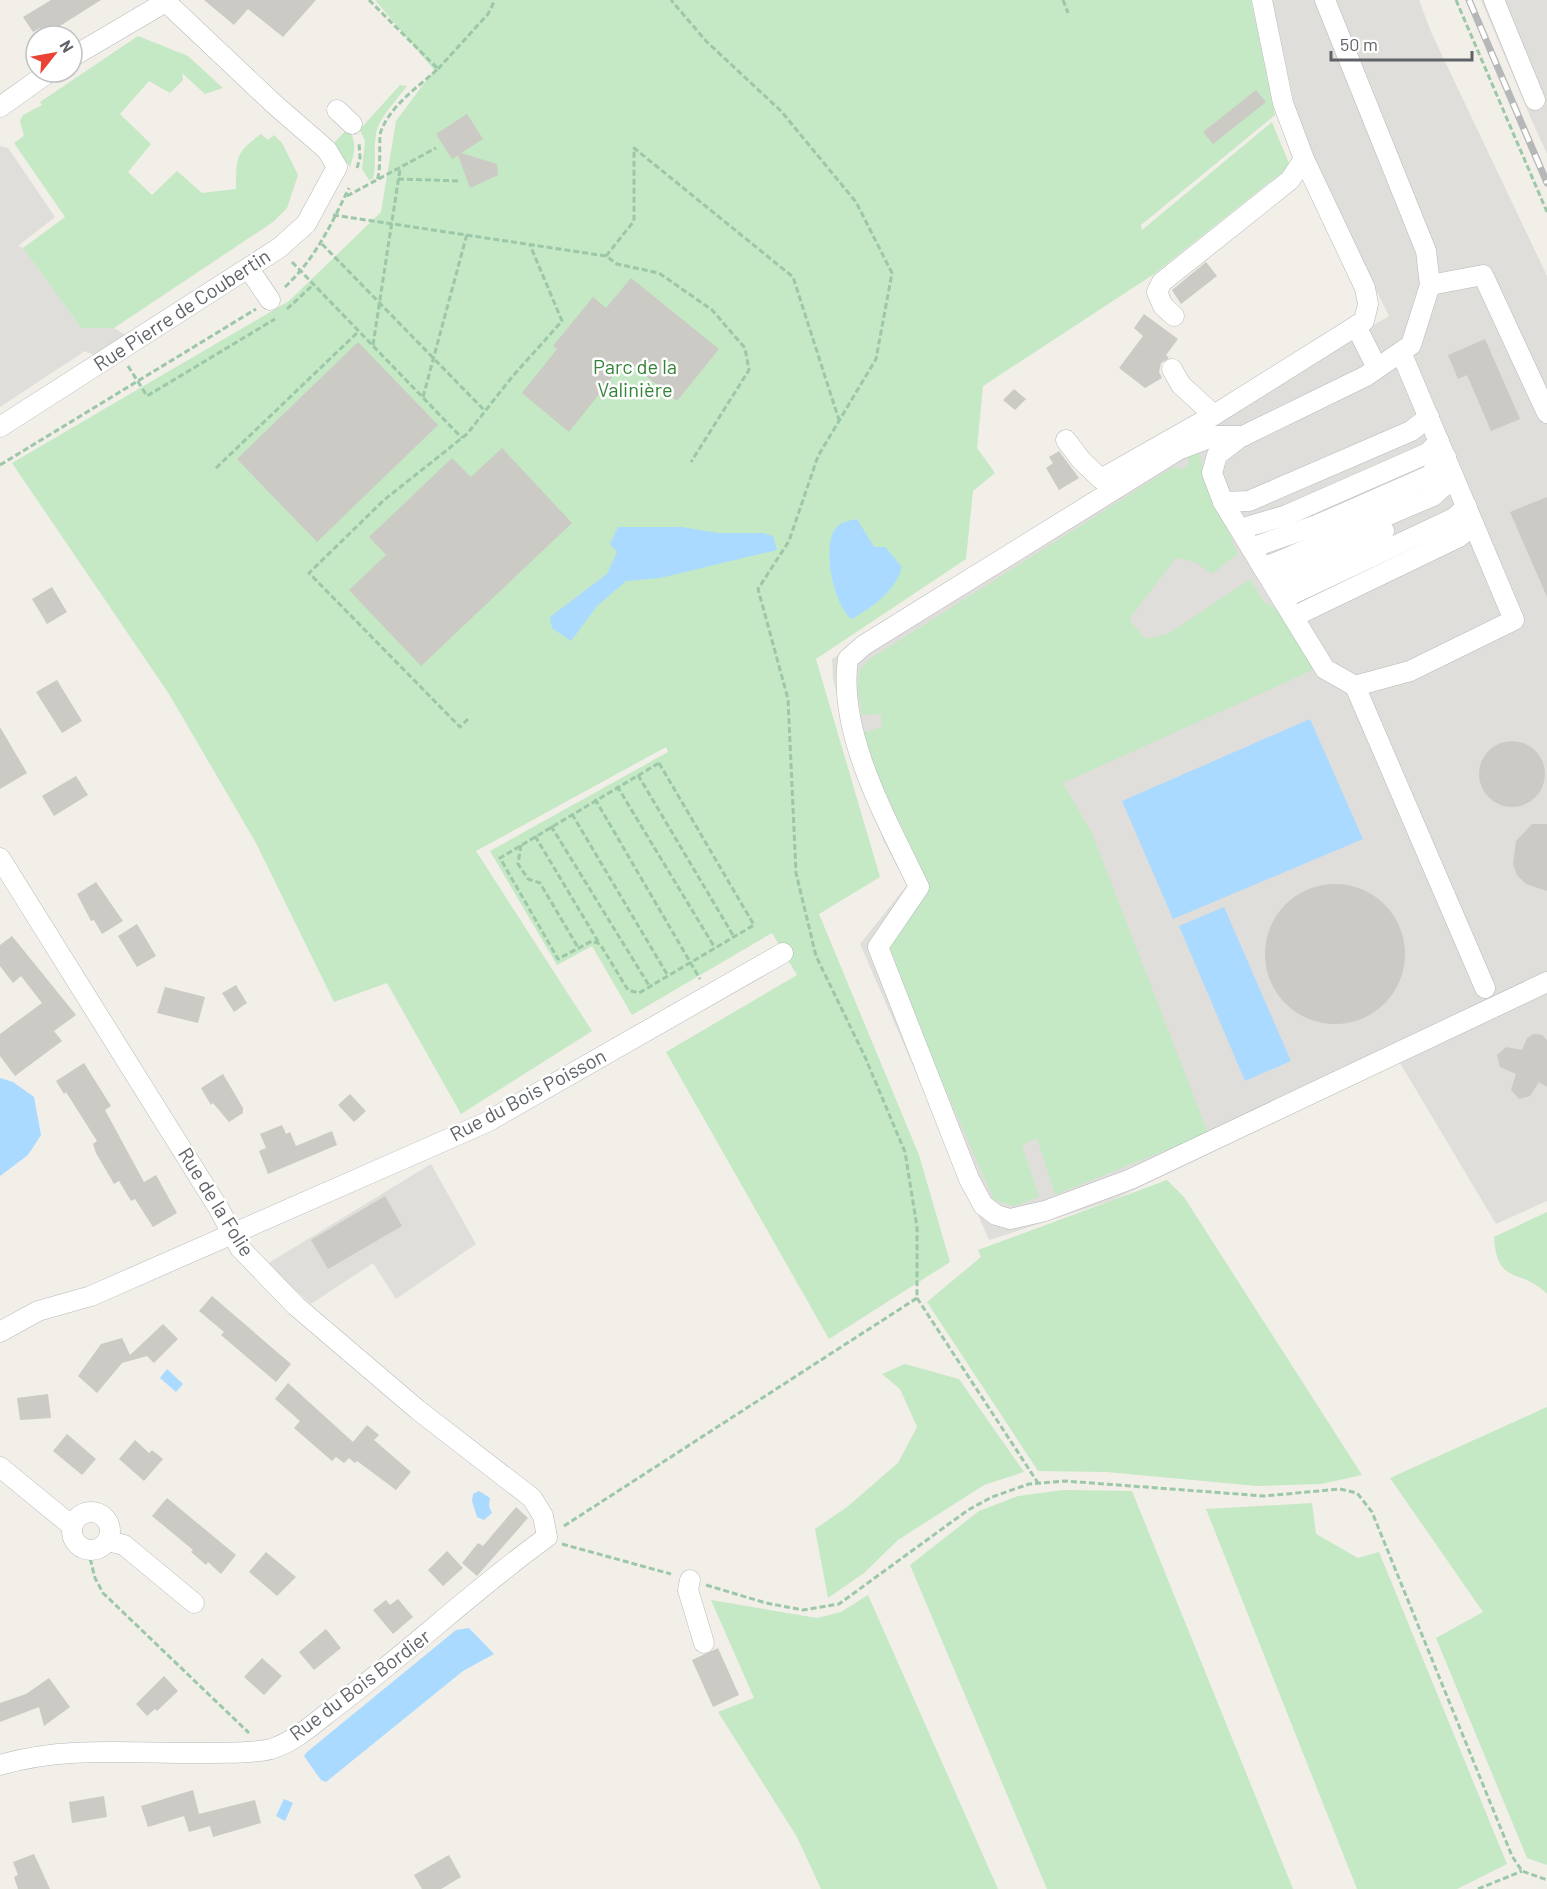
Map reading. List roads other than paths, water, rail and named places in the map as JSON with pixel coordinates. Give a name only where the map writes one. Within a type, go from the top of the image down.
[{"type":"street","points":[[1066,440],[1081,460],[1101,479],[1215,415],[1364,321],[1368,304],[1365,288],[1304,159],[1283,103],[1262,0]]},
{"type":"street","points":[[1319,0],[1367,104]]},
{"type":"street","points":[[1325,0],[1426,252],[1430,285],[1410,345],[1377,368],[1244,436],[1217,455],[1212,473],[1223,502],[1325,669],[1355,686],[1485,988]]},
{"type":"street","points":[[1494,0],[1535,100]]},
{"type":"street","points":[[84,50],[166,1]]},
{"type":"street","name":"Rue Pierre de Coubertin","points":[[0,427],[279,248],[306,224],[337,167],[327,150],[166,1]]},
{"type":"street","points":[[0,106],[32,84]]},
{"type":"street","points":[[337,110],[352,124]]},
{"type":"street","points":[[1174,316],[1163,306],[1157,292],[1162,282],[1290,180],[1304,159]]},
{"type":"street","points":[[249,269],[270,300]]},
{"type":"street","points":[[1430,285],[1484,275],[1547,414]]},
{"type":"street","points":[[1356,326],[1377,368]]},
{"type":"street","points":[[1355,686],[1410,671],[1514,620],[1401,352]]},
{"type":"street","points":[[1172,369],[1181,385],[1215,415]]},
{"type":"street","points":[[1223,502],[1249,501],[1411,432],[1429,417]]},
{"type":"street","points":[[1244,436],[1215,435],[1178,450],[864,645],[848,660],[848,699],[863,761],[919,887],[878,947],[969,1179],[983,1205],[996,1215],[1010,1219],[1046,1211],[1131,1179],[1547,982]]},
{"type":"street","points":[[1240,529],[1287,515],[1428,453],[1442,449]]},
{"type":"street","points":[[1251,548],[1317,525],[1429,476],[1442,449]]},
{"type":"street","points":[[1272,583],[1433,496],[1464,500]]},
{"type":"street","points":[[1272,583],[1454,519],[1464,500]]},
{"type":"street","points":[[1293,617],[1459,537],[1464,500]]},
{"type":"street","name":"Rue de la Folie","points":[[0,858],[219,1209],[240,1248],[296,1306],[418,1410],[532,1498],[543,1516],[547,1537]]},
{"type":"street","name":"Rue du Bois Poisson","points":[[0,1332],[38,1311],[91,1296],[487,1122],[783,953]]},
{"type":"street","points":[[0,1467],[72,1526],[74,1539],[82,1548],[100,1549],[108,1541],[110,1528],[104,1517],[98,1513],[92,1512],[80,1516],[72,1526]]},
{"type":"street","name":"Rue du Bois Bordier","points":[[0,1765],[40,1755],[261,1751],[283,1743],[319,1719],[547,1537]]},
{"type":"street","points":[[108,1541],[124,1545],[194,1603]]},
{"type":"street","points":[[690,1580],[688,1590],[704,1643]]},
{"type":"water","points":[[857,519],[874,547],[885,547],[902,567],[889,591],[852,619],[835,590],[830,548],[836,528],[840,524]]},
{"type":"water","points":[[618,527],[681,527],[719,533],[763,533],[773,536],[777,550],[660,578],[626,581],[597,606],[571,641],[552,628],[550,617],[607,574],[617,552],[610,544]]},
{"type":"water","points":[[1310,719],[1363,839],[1173,919],[1122,801]]},
{"type":"water","points":[[1224,907],[1291,1061],[1245,1081],[1179,926]]},
{"type":"water","points":[[0,1078],[13,1082],[34,1097],[41,1135],[28,1155],[0,1176]]},
{"type":"water","points":[[167,1369],[183,1384],[176,1392],[160,1378]]},
{"type":"water","points":[[479,1491],[490,1498],[489,1506],[492,1513],[484,1520],[477,1517],[472,1501],[473,1494]]},
{"type":"water","points":[[469,1628],[494,1654],[463,1671],[326,1782],[321,1780],[304,1756],[307,1752],[456,1630]]},
{"type":"water","points":[[284,1799],[293,1803],[285,1821],[276,1816]]},
{"type":"railway","points":[[1469,0],[1547,183]]},
{"type":"park label","name":"Parc de la Valinière","points":[[635,378]]}]
